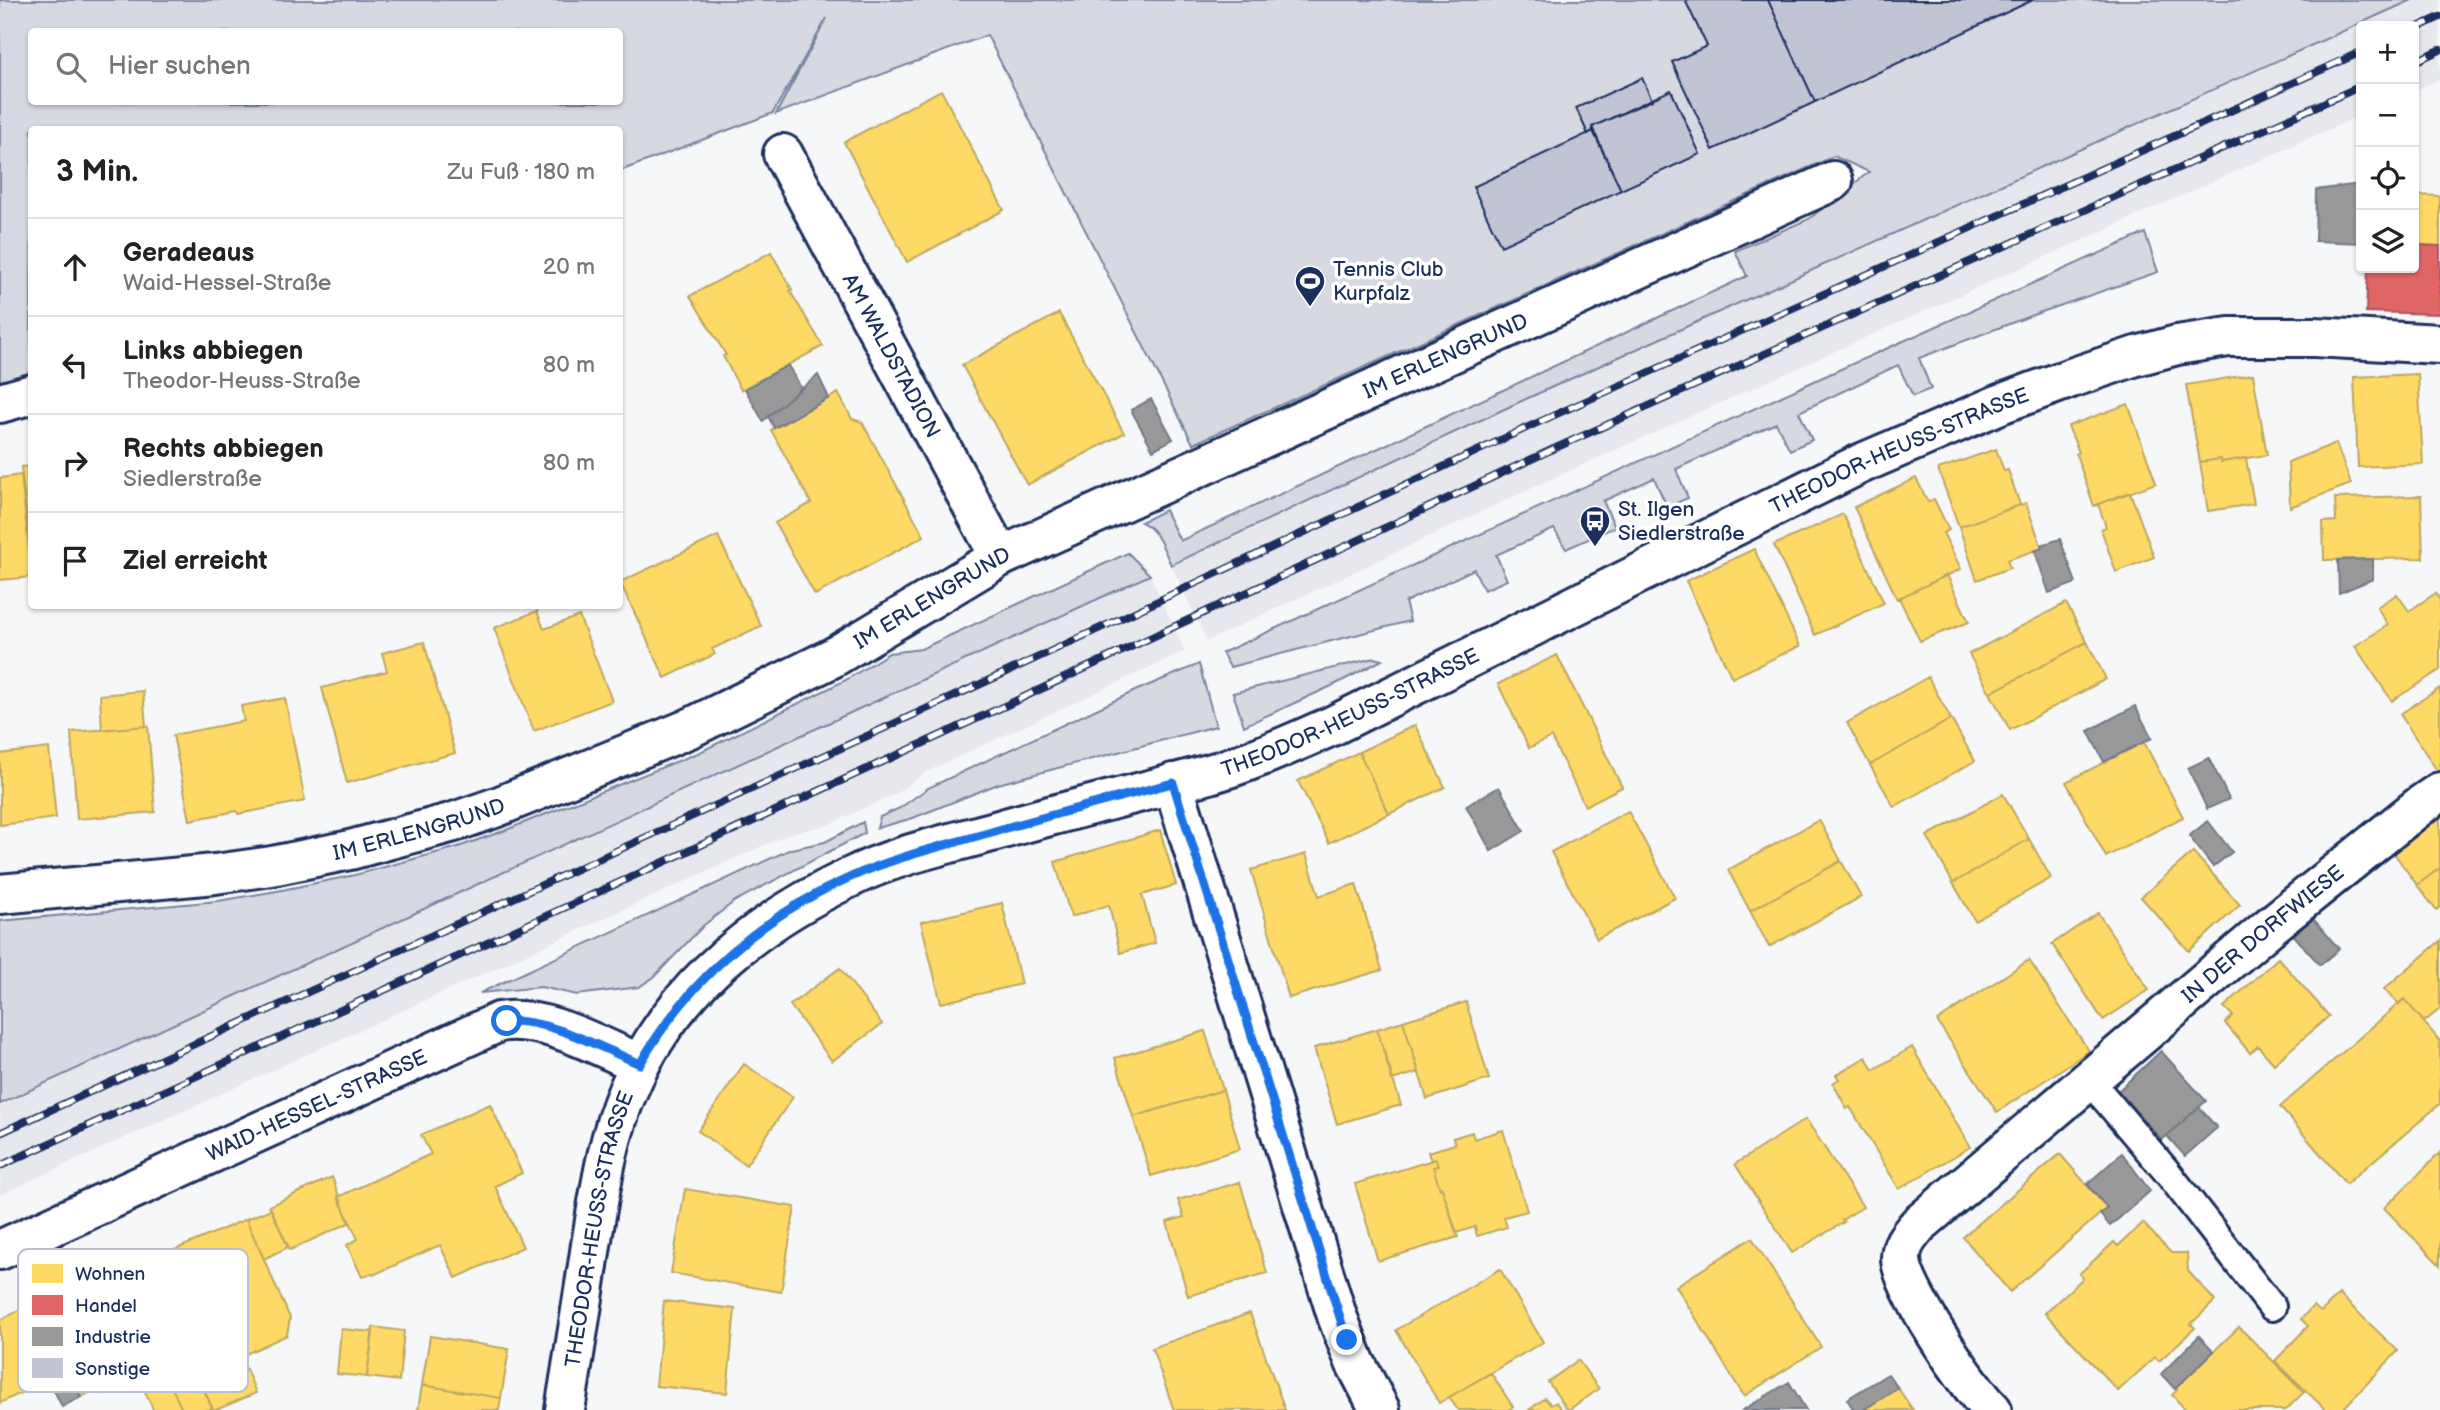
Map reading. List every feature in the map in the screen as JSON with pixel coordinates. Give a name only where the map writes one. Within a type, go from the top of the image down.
[{"type":"street","name":"AM WALDSTADION","points":[[783,154],[1000,556]]},
{"type":"street","name":"IM ERLENGRUND","points":[[0,894],[215,874],[272,866],[350,850],[454,822],[604,765],[700,723],[832,658],[1000,556],[1833,181]]},
{"type":"street","name":"THEODOR-HEUSS-STRASSE","points":[[565,1410],[606,1156],[640,1064],[674,1012],[726,956],[764,926],[850,877],[945,845],[1243,764],[1332,726],[1860,464],[1974,415],[2071,378],[2155,351],[2229,337],[2314,337],[2440,344]]},
{"type":"street","points":[[0,403],[28,395]]},
{"type":"street","points":[[1173,783],[1338,1316],[1355,1362],[1380,1410]]},
{"type":"street","name":"IN DER DORFWIESE","points":[[1992,1410],[1973,1388],[1912,1294],[1902,1267],[1903,1246],[1918,1225],[2268,928],[2440,792]]},
{"type":"street","name":"WAID-HESSEL-STRASSE","points":[[0,1250],[499,1022],[516,1020],[544,1026],[576,1036],[640,1064]]},
{"type":"lane","points":[[2090,1081],[2168,1173],[2272,1307]]},
{"type":"shaded area","name":"Tennis Club Kurpfalz","points":[[0,0],[2412,0],[2365,21],[2356,21],[2356,25],[1528,398],[1171,565],[1156,534],[1141,522],[1165,510],[1180,541],[1747,276],[1735,251],[1809,219],[1869,172],[1834,156],[1193,444],[987,35],[776,114],[827,18],[773,113],[623,170],[623,126],[28,126],[28,376],[0,384]]},
{"type":"shaded area","points":[[2412,0],[2440,0],[2440,79],[2419,89],[2419,21],[2365,21]]},
{"type":"shaded area","points":[[2356,25],[2356,117],[1562,474],[1207,641],[1171,565],[1528,398]]},
{"type":"shaded area","points":[[2145,233],[2158,272],[1919,358],[1931,389],[1913,396],[1898,365],[1799,412],[1812,440],[1790,450],[1776,423],[1676,469],[1688,498],[1667,507],[1654,478],[1603,501],[1615,527],[1566,549],[1554,529],[1496,555],[1507,580],[1484,590],[1474,569],[1405,602],[1410,621],[1230,667],[1222,653],[1823,377]]},
{"type":"shaded area","points":[[1128,553],[1150,575],[0,1104],[0,921],[218,901],[355,875],[458,847],[698,753],[846,680],[889,653],[921,649]]},
{"type":"shaded area","points":[[1150,575],[1185,651],[928,771],[897,793],[828,825],[791,833],[0,1195],[0,1104]]},
{"type":"shaded area","points":[[1374,658],[1382,660],[1244,726],[1233,693]]},
{"type":"shaded area","points":[[1199,664],[1216,726],[998,784],[913,818],[877,828],[880,817],[900,808],[928,788]]},
{"type":"shaded area","points":[[863,822],[865,833],[735,901],[704,925],[654,977],[639,987],[577,995],[541,987],[480,993],[791,849],[825,842]]},
{"type":"building: Wohnen","points":[[941,90],[1004,210],[907,262],[844,142]]},
{"type":"building: Wohnen","points":[[2419,195],[2440,196],[2440,246],[2419,245]]},
{"type":"building: Wohnen","points":[[771,252],[792,290],[790,291],[823,346],[741,390],[723,356],[726,355],[690,296]]},
{"type":"building: Wohnen","points":[[1059,313],[1124,433],[1027,485],[962,365]]},
{"type":"building: Wohnen","points":[[2253,374],[2267,455],[2221,462],[2221,459],[2200,462],[2186,385]]},
{"type":"building: Wohnen","points":[[2418,374],[2423,464],[2358,467],[2354,377]]},
{"type":"building: Wohnen","points":[[838,393],[852,419],[862,422],[924,536],[815,595],[775,523],[811,503],[771,430]]},
{"type":"building: Wohnen","points":[[2128,404],[2156,483],[2094,506],[2076,454],[2079,452],[2068,426]]},
{"type":"building: Wohnen","points":[[2336,443],[2351,484],[2290,507],[2288,462]]},
{"type":"building: Wohnen","points":[[1996,449],[2004,471],[2008,470],[2020,505],[1959,527],[1938,469]]},
{"type":"building: Wohnen","points":[[2246,458],[2254,504],[2208,511],[2200,462]]},
{"type":"building: Wohnen","points":[[28,466],[28,527],[21,467]]},
{"type":"building: Wohnen","points":[[21,475],[28,540],[28,577],[0,580],[0,478]]},
{"type":"building: Wohnen","points":[[1916,478],[1928,502],[1934,499],[1949,530],[1943,533],[1961,569],[1897,599],[1854,507]]},
{"type":"building: Wohnen","points":[[2130,492],[2154,557],[2116,572],[2101,529],[2106,527],[2098,504]]},
{"type":"building: Wohnen","points":[[2421,496],[2423,558],[2324,560],[2323,522],[2336,521],[2335,498]]},
{"type":"building: Wohnen","points":[[2026,503],[2042,548],[2007,560],[2010,568],[1977,580],[1959,527]]},
{"type":"building: Wohnen","points":[[1843,514],[1884,603],[1815,635],[1774,545]]},
{"type":"building: Wohnen","points":[[718,536],[761,626],[712,649],[715,654],[665,678],[623,588],[623,581]]},
{"type":"building: Wohnen","points":[[1754,549],[1800,646],[1732,678],[1686,581]]},
{"type":"building: Wohnen","points":[[1947,575],[1969,622],[1920,641],[1899,598]]},
{"type":"building: Wohnen","points":[[2436,593],[2440,600],[2440,670],[2392,701],[2355,646],[2388,625],[2377,607],[2397,594],[2409,611]]},
{"type":"building: Wohnen","points":[[2066,603],[2087,642],[1990,693],[1969,654]]},
{"type":"building: Wohnen","points":[[537,611],[544,629],[579,616],[612,701],[534,731],[494,628]]},
{"type":"building: Wohnen","points":[[424,642],[455,753],[347,783],[322,688],[387,671],[382,653]]},
{"type":"building: Wohnen","points":[[2087,642],[2106,679],[2010,730],[1990,693]]},
{"type":"building: Wohnen","points":[[1557,655],[1622,787],[1585,806],[1551,737],[1529,748],[1498,684]]},
{"type":"building: Wohnen","points":[[1928,677],[1951,719],[1870,765],[1847,723]]},
{"type":"building: Wohnen","points":[[2440,688],[2440,775],[2400,714]]},
{"type":"building: Wohnen","points":[[143,691],[146,726],[102,730],[100,695]]},
{"type":"building: Wohnen","points":[[285,698],[305,801],[190,820],[173,735],[244,721],[241,706]]},
{"type":"building: Wohnen","points":[[1951,719],[1975,761],[1894,807],[1870,765]]},
{"type":"building: Wohnen","points":[[1415,725],[1445,787],[1389,814],[1359,752]]},
{"type":"building: Wohnen","points":[[148,726],[155,812],[77,819],[71,732]]},
{"type":"building: Wohnen","points":[[2144,742],[2183,817],[2106,857],[2066,782]]},
{"type":"building: Wohnen","points":[[49,748],[56,818],[0,825],[0,754]]},
{"type":"building: Wohnen","points":[[1359,752],[1389,814],[1329,843],[1298,781]]},
{"type":"building: Wohnen","points":[[2003,794],[2029,839],[1953,883],[1927,836]]},
{"type":"building: Wohnen","points":[[1628,811],[1675,898],[1597,939],[1551,852]]},
{"type":"building: Wohnen","points":[[2440,812],[2440,868],[2417,885],[2391,849]]},
{"type":"building: Wohnen","points":[[1819,820],[1841,861],[1750,911],[1728,870]]},
{"type":"building: Wohnen","points":[[1160,830],[1176,885],[1142,895],[1155,943],[1120,953],[1109,905],[1071,917],[1055,862]]},
{"type":"building: Wohnen","points":[[2029,839],[2051,878],[1975,921],[1953,883]]},
{"type":"building: Wohnen","points":[[2193,852],[2240,905],[2189,951],[2141,897]]},
{"type":"building: Wohnen","points":[[1306,854],[1319,896],[1356,884],[1382,970],[1289,998],[1251,870]]},
{"type":"building: Wohnen","points":[[1841,861],[1861,897],[1769,947],[1750,911]]},
{"type":"building: Wohnen","points":[[2440,868],[2440,907],[2436,910],[2417,885]]},
{"type":"building: Wohnen","points":[[1002,903],[1021,984],[941,1003],[921,922]]},
{"type":"building: Wohnen","points":[[2098,913],[2149,990],[2103,1020],[2052,944]]},
{"type":"building: Wohnen","points":[[2440,941],[2440,1009],[2424,1022],[2404,999],[2399,1004],[2384,989]]},
{"type":"building: Wohnen","points":[[2278,958],[2329,1016],[2274,1064],[2258,1046],[2250,1053],[2225,1023],[2233,1016],[2224,1007]]},
{"type":"building: Wohnen","points":[[2029,960],[2089,1051],[1997,1112],[1937,1021]]},
{"type":"building: Wohnen","points":[[840,968],[882,1024],[832,1061],[790,1005]]},
{"type":"building: Wohnen","points":[[2404,999],[2440,1041],[2440,1104],[2346,1184],[2280,1107]]},
{"type":"building: Wohnen","points":[[1466,1002],[1489,1079],[1427,1099],[1403,1021]]},
{"type":"building: Wohnen","points":[[1403,1021],[1419,1072],[1392,1080],[1377,1029]]},
{"type":"building: Wohnen","points":[[1377,1029],[1401,1105],[1337,1124],[1314,1048]]},
{"type":"building: Wohnen","points":[[1205,1031],[1223,1090],[1133,1117],[1115,1058]]},
{"type":"building: Wohnen","points":[[1912,1047],[1970,1147],[1899,1189],[1833,1083],[1839,1079],[1836,1075],[1866,1057],[1873,1070]]},
{"type":"building: Wohnen","points":[[744,1064],[793,1097],[746,1165],[698,1131]]},
{"type":"building: Wohnen","points":[[1223,1090],[1240,1149],[1151,1176],[1133,1117]]},
{"type":"building: Wohnen","points":[[490,1104],[522,1173],[495,1186],[523,1247],[456,1278],[440,1245],[373,1275],[372,1273],[362,1277],[347,1245],[358,1239],[338,1197],[431,1154],[421,1135]]},
{"type":"building: Wohnen","points":[[1806,1119],[1863,1207],[1842,1220],[1844,1222],[1792,1253],[1735,1164]]},
{"type":"building: Wohnen","points":[[1503,1130],[1527,1211],[1504,1217],[1507,1227],[1477,1236],[1475,1227],[1456,1233],[1433,1167],[1438,1166],[1436,1159],[1431,1161],[1428,1152],[1455,1144],[1453,1138],[1472,1132],[1474,1139]]},
{"type":"building: Wohnen","points":[[2440,1153],[2440,1265],[2384,1208]]},
{"type":"building: Wohnen","points":[[2060,1154],[2107,1208],[2010,1292],[1963,1237]]},
{"type":"building: Wohnen","points":[[1436,1159],[1438,1166],[1433,1167],[1458,1237],[1378,1261],[1355,1184]]},
{"type":"building: Wohnen","points":[[332,1177],[349,1223],[290,1250],[269,1206]]},
{"type":"building: Wohnen","points":[[1240,1182],[1267,1273],[1188,1296],[1167,1222],[1184,1217],[1178,1200]]},
{"type":"building: Wohnen","points":[[685,1189],[795,1207],[781,1292],[671,1273]]},
{"type":"building: Wohnen","points":[[271,1209],[288,1247],[264,1259],[246,1219]]},
{"type":"building: Wohnen","points":[[246,1219],[290,1318],[287,1335],[248,1353],[248,1249],[177,1249]]},
{"type":"building: Wohnen","points":[[2143,1223],[2171,1253],[2187,1253],[2188,1271],[2215,1301],[2191,1324],[2195,1328],[2159,1361],[2155,1357],[2118,1391],[2045,1313],[2083,1278],[2079,1274],[2114,1242],[2118,1246]]},
{"type":"building: Wohnen","points":[[1752,1238],[1821,1347],[1744,1396],[1676,1286]]},
{"type":"building: Wohnen","points":[[1500,1269],[1543,1342],[1439,1403],[1396,1330]]},
{"type":"building: Wohnen","points":[[2339,1294],[2398,1351],[2342,1410],[2326,1410],[2275,1361],[2308,1326],[2301,1319],[2313,1306],[2321,1312]]},
{"type":"building: Wohnen","points":[[664,1301],[735,1309],[727,1393],[656,1386]]},
{"type":"building: Wohnen","points":[[18,1311],[18,1392],[23,1392],[0,1403],[0,1320]]},
{"type":"building: Wohnen","points":[[1250,1313],[1285,1410],[1174,1410],[1152,1348]]},
{"type":"building: Wohnen","points":[[373,1327],[404,1331],[399,1381],[367,1377]]},
{"type":"building: Wohnen","points":[[2239,1327],[2304,1392],[2286,1410],[2186,1410],[2172,1395],[2177,1390],[2175,1389]]},
{"type":"building: Wohnen","points":[[341,1329],[373,1332],[367,1377],[337,1374]]},
{"type":"building: Wohnen","points":[[430,1336],[509,1349],[501,1398],[422,1385]]},
{"type":"building: Wohnen","points":[[1578,1360],[1599,1389],[1568,1410],[1548,1382]]},
{"type":"building: Wohnen","points":[[1491,1373],[1513,1407],[1508,1410],[1458,1410],[1449,1397]]},
{"type":"building: Wohnen","points":[[248,1374],[256,1393],[213,1410],[205,1392],[248,1392]]},
{"type":"building: Wohnen","points":[[422,1385],[501,1398],[499,1410],[418,1410]]},
{"type":"building: Wohnen","points":[[1898,1388],[1913,1410],[1863,1410]]},
{"type":"building: Wohnen","points":[[79,1392],[92,1392],[81,1397]]},
{"type":"building: Wohnen","points":[[145,1392],[174,1392],[182,1410],[153,1410]]},
{"type":"building: Wohnen","points":[[174,1392],[205,1392],[212,1408],[208,1410],[182,1410]]},
{"type":"building: Wohnen","points":[[1545,1398],[1551,1405],[1556,1402],[1562,1410],[1529,1410]]},
{"type":"building: Handel","points":[[2419,245],[2440,246],[2440,314],[2366,312],[2368,273],[2419,273]]},
{"type":"building: Industrie","points":[[2356,185],[2356,243],[2315,241],[2316,190]]},
{"type":"building: Industrie","points":[[788,365],[801,388],[763,421],[745,389]]},
{"type":"building: Industrie","points":[[818,375],[829,398],[774,428],[768,416]]},
{"type":"building: Industrie","points":[[1151,399],[1173,439],[1153,450],[1131,410]]},
{"type":"building: Industrie","points":[[2060,539],[2076,583],[2049,593],[2035,551],[2042,548],[2041,545]]},
{"type":"building: Industrie","points":[[2373,559],[2373,579],[2339,593],[2338,560]]},
{"type":"building: Industrie","points":[[2135,706],[2152,738],[2104,762],[2088,731]]},
{"type":"building: Industrie","points":[[2209,758],[2229,799],[2207,809],[2188,768]]},
{"type":"building: Industrie","points":[[1499,787],[1524,831],[1491,851],[1466,806]]},
{"type":"building: Industrie","points":[[2208,821],[2232,852],[2213,867],[2189,836]]},
{"type":"building: Industrie","points":[[2309,914],[2339,949],[2320,965],[2290,931]]},
{"type":"building: Industrie","points":[[2161,1051],[2206,1101],[2162,1140],[2118,1091]]},
{"type":"building: Industrie","points":[[2199,1107],[2217,1128],[2185,1156],[2167,1136]]},
{"type":"building: Industrie","points":[[2122,1153],[2150,1191],[2110,1226],[2100,1214],[2107,1208],[2087,1184]]},
{"type":"building: Industrie","points":[[2199,1336],[2214,1351],[2175,1389],[2161,1374]]},
{"type":"building: Industrie","points":[[1888,1374],[1898,1388],[1863,1410],[1854,1410],[1847,1399]]},
{"type":"building: Industrie","points":[[1789,1382],[1806,1410],[1743,1410]]},
{"type":"building: Industrie","points":[[55,1392],[79,1392],[81,1397],[62,1407]]},
{"type":"building: Sonstige","points":[[1768,0],[1815,102],[1713,150],[1672,62],[1707,46],[1686,2]]},
{"type":"building: Sonstige","points":[[1768,0],[2033,0],[1815,102]]},
{"type":"building: Sonstige","points":[[1642,78],[1652,100],[1592,127],[1593,131],[1588,134],[1576,108]]},
{"type":"building: Sonstige","points":[[1671,90],[1700,154],[1621,190],[1592,127]]},
{"type":"building: Sonstige","points":[[1593,131],[1621,190],[1501,246],[1473,187]]},
{"type":"railway","points":[[2419,27],[2440,17]]},
{"type":"railway","points":[[2419,60],[2440,50]]},
{"type":"railway","points":[[0,1133],[996,677],[1539,422],[2356,54]]},
{"type":"railway","points":[[0,1166],[1009,704],[1551,450],[2356,88]]},
{"type":"place","name":"Tennis Club Kurpfalz","points":[[1310,308]]},
{"type":"place","name":"St. Ilgen Siedlerstraße","points":[[1595,548]]},
{"type":"route","points":[[507,1021],[535,1024],[576,1036],[640,1064],[674,1012],[726,956],[764,926],[850,877],[882,864],[945,845],[1173,783],[1322,1268],[1347,1340]]}]
